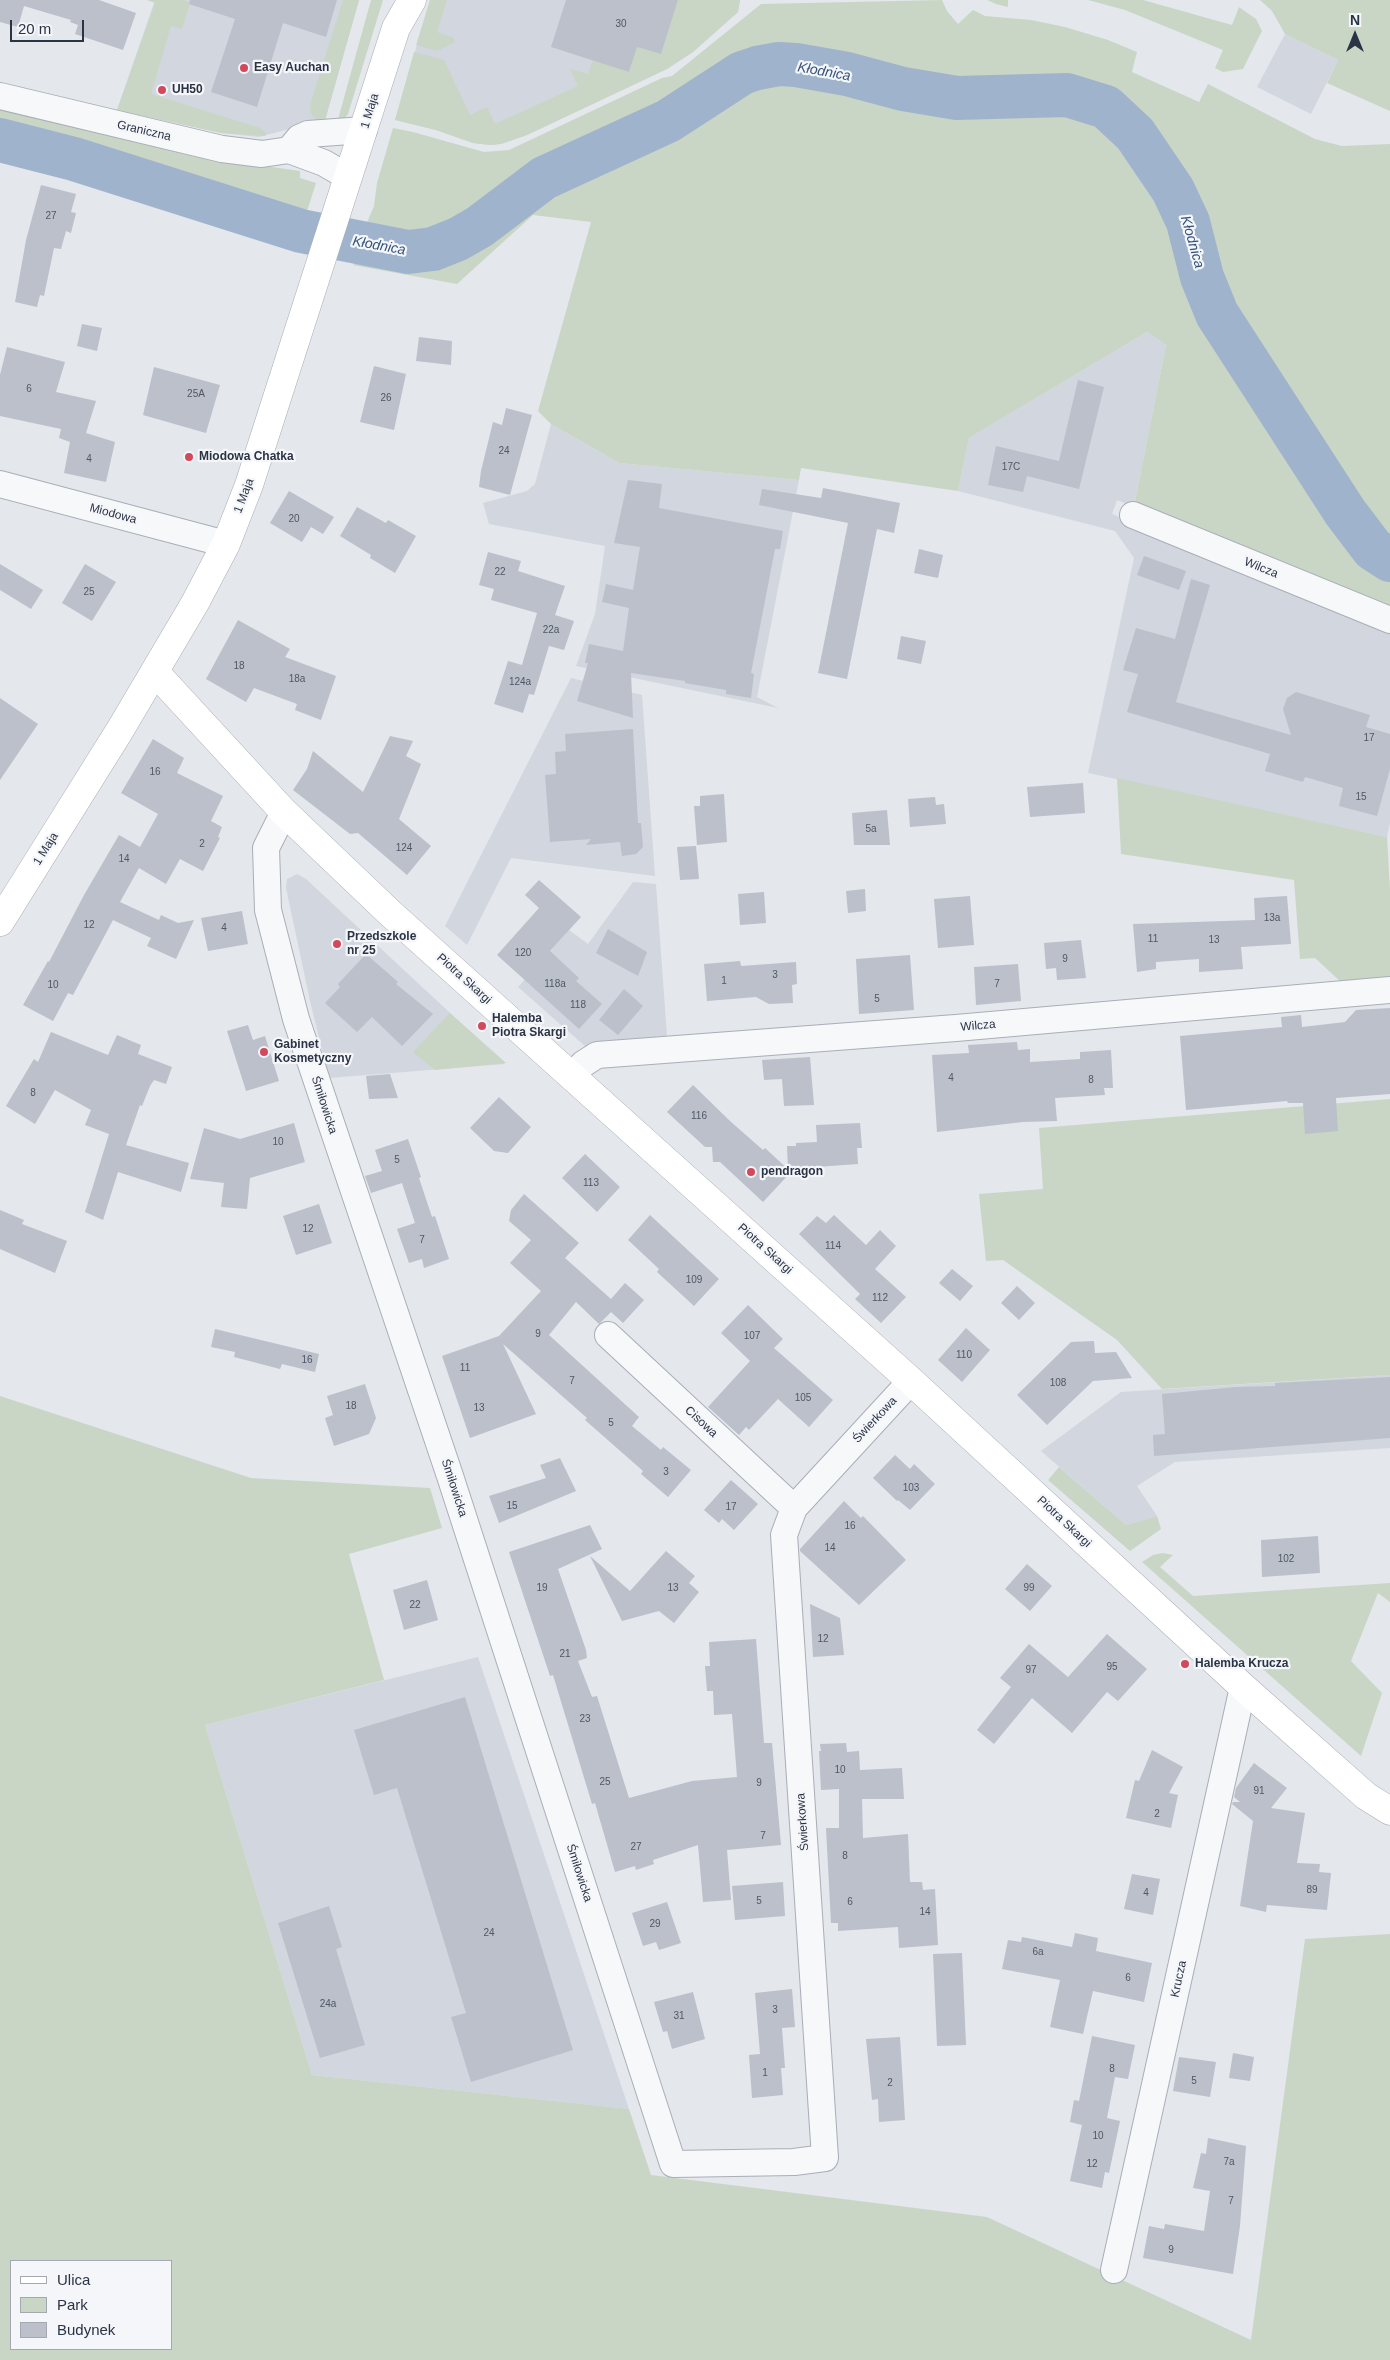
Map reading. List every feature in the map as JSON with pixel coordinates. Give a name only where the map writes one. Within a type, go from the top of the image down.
[{"type":"street","name":"1 Maja","points":[[396,0],[396,28]]},
{"type":"street","name":"1 Maja","points":[[0,922],[155,672],[226,544],[249,485],[396,28],[412,0]]},
{"type":"street","name":"Graniczna","points":[[0,96],[222,149],[262,154],[289,150],[324,163],[346,185]]},
{"type":"street","points":[[289,150],[299,138],[308,134],[364,130]]},
{"type":"street","name":"Miodowa","points":[[0,484],[226,544]]},
{"type":"street","name":"Wilcza","points":[[1133,515],[1390,620]]},
{"type":"street","name":"Piotra Skargi","points":[[155,672],[284,812],[390,912],[911,1381],[1243,1687],[1366,1796],[1390,1811]]},
{"type":"street","name":"Śmiłowicka","points":[[284,812],[266,848],[268,910],[296,1019],[450,1476],[673,2164]]},
{"type":"street","name":"Wilcza","points":[[573,1076],[583,1064],[598,1055],[956,1028],[1390,990]]},
{"type":"street","name":"Cisowa","points":[[608,1335],[794,1508]]},
{"type":"street","name":"Świerkowa","points":[[673,2164],[794,2162],[824,2158],[784,1535],[794,1508],[911,1381]]},
{"type":"street","name":"Krucza","points":[[1114,2270],[1243,1687]]},
{"type":"shaded area","points":[[155,0],[359,0],[324,124],[305,125],[259,137],[221,133],[117,110]]},
{"type":"shaded area","points":[[430,0],[740,0],[738,12],[693,52],[667,69],[527,135],[501,144],[490,145],[473,143],[436,130],[395,120]]},
{"type":"shaded area","points":[[1285,34],[1338,60],[1311,114],[1257,87]]},
{"type":"shaded area","points":[[1147,332],[1166,345],[1134,507],[1117,500],[1112,514],[1390,629],[1390,823],[1387,837],[1088,773],[1134,558],[1115,531],[958,491],[969,438]]},
{"type":"shaded area","points":[[551,424],[619,463],[799,480],[757,697],[778,708],[576,666],[595,614],[605,546],[489,524],[483,503],[527,491],[535,484]]},
{"type":"shaded area","points":[[571,678],[642,695],[655,876],[511,858],[467,945],[445,926]]},
{"type":"shaded area","name":"Przedszkole nr 25","points":[[297,874],[306,879],[505,1064],[329,1078],[310,1001],[286,888],[287,879]]},
{"type":"shaded area","points":[[633,882],[656,884],[667,1036],[604,1041],[586,1047],[518,987],[569,930],[588,944]]},
{"type":"shaded area","points":[[1390,1375],[1390,1448],[1175,1462],[1137,1486],[1157,1516],[1126,1525],[1041,1451],[1121,1392]]},
{"type":"shaded area","points":[[478,1657],[629,2109],[312,2075],[205,1725]]},
{"type":"green space","points":[[147,0],[184,0],[190,3],[182,29],[171,26],[151,94],[260,128],[266,133],[265,136],[221,133],[117,110],[155,3]]},
{"type":"green space","points":[[343,0],[359,0],[324,124],[316,120],[311,114],[310,105]]},
{"type":"green space","points":[[371,0],[383,0],[348,114],[337,123]]},
{"type":"green space","points":[[430,0],[447,0],[437,32],[454,38],[455,42],[437,51],[416,45]]},
{"type":"green space","points":[[678,0],[740,0],[738,12],[693,52],[667,69],[527,135],[501,144],[490,145],[473,143],[436,130],[395,120],[414,52],[444,60],[470,115],[487,107],[495,124],[578,86],[570,69],[588,74],[593,60],[629,72],[637,47],[661,54]]},
{"type":"green space","points":[[942,0],[947,11],[958,24],[973,10],[985,16],[1031,20],[1065,27],[1108,40],[1137,52],[1132,72],[1199,102],[1208,84],[1315,139],[1342,146],[1390,144],[1390,558],[1374,547],[1347,508],[1213,294],[1194,221],[1176,185],[1141,132],[1109,103],[1070,88],[958,92],[784,54],[749,59],[658,114],[536,168],[476,207],[432,228],[406,233],[372,232],[366,229],[374,206],[377,183],[393,128],[484,152],[509,150],[662,78],[672,76],[761,4]]},
{"type":"green space","points":[[987,0],[1008,0],[1008,7],[996,4]]},
{"type":"green space","points":[[1088,0],[1143,0],[1232,25],[1239,7],[1256,19],[1262,31],[1243,69],[1223,72],[1215,68],[1223,50],[1125,10]]},
{"type":"green space","points":[[1260,0],[1390,0],[1390,111],[1327,83],[1338,60],[1285,34],[1272,11]]},
{"type":"green space","points":[[784,72],[847,80],[953,105],[1063,99],[1102,111],[1128,137],[1166,193],[1182,232],[1197,304],[1208,312],[1343,514],[1371,551],[1390,563],[1390,609],[1134,507],[1166,345],[1147,332],[969,438],[958,491],[801,468],[799,480],[619,463],[551,424],[538,411],[591,222],[533,215],[457,284],[353,265],[361,259],[372,257],[423,261],[474,245],[494,233],[553,185],[578,175],[635,145],[668,132],[740,82],[763,73]]},
{"type":"green space","points":[[0,107],[237,162],[300,171],[300,178],[316,183],[302,227],[0,137]]},
{"type":"green space","points":[[1117,778],[1387,837],[1390,888],[1390,979],[1342,983],[1315,958],[1300,959],[1294,880],[1121,854]]},
{"type":"green space","points":[[450,1013],[506,1063],[435,1070],[413,1052]]},
{"type":"green space","points":[[1390,1099],[1390,1375],[1162,1389],[1117,1340],[1003,1260],[986,1261],[979,1194],[1043,1189],[1039,1128]]},
{"type":"green space","points":[[0,1396],[251,1478],[430,1488],[442,1528],[349,1554],[384,1680],[205,1725],[312,2075],[629,2109],[651,2175],[987,2217],[1251,2340],[1305,1939],[1390,1934],[1390,2360],[0,2360]]},
{"type":"green space","points":[[1059,1467],[1126,1525],[1157,1516],[1161,1529],[1130,1551],[1048,1480]]},
{"type":"green space","points":[[1163,1553],[1173,1555],[1160,1567],[1193,1596],[1390,1583],[1390,1602],[1378,1593],[1351,1661],[1382,1693],[1361,1756],[1142,1562],[1153,1555]]},
{"type":"building","points":[[0,0],[99,0],[136,13],[123,50],[75,34],[78,25],[70,22],[71,20],[24,6],[18,27],[0,22]]},
{"type":"building","points":[[190,0],[337,0],[326,37],[283,23],[257,107],[211,92],[235,19],[189,4]]},
{"type":"building","points":[[566,0],[678,0],[661,54],[637,47],[629,72],[551,47]]},
{"type":"building","points":[[41,185],[76,194],[71,212],[76,213],[71,233],[66,231],[61,249],[54,248],[44,296],[40,295],[37,307],[15,302],[26,240]]},
{"type":"building","points":[[82,324],[102,328],[97,351],[77,346]]},
{"type":"building","points":[[419,337],[452,341],[451,365],[416,361]]},
{"type":"building","points":[[7,347],[65,362],[56,392],[96,401],[86,433],[115,442],[106,482],[64,473],[70,442],[59,438],[61,429],[0,416],[0,375]]},
{"type":"building","points":[[374,366],[406,374],[394,430],[360,422]]},
{"type":"building","points":[[154,367],[220,385],[206,433],[143,415]]},
{"type":"building","points":[[1078,380],[1104,387],[1079,489],[1027,476],[1023,492],[988,485],[996,446],[1059,461]]},
{"type":"building","points":[[506,408],[532,415],[510,495],[479,487],[493,422],[502,425]]},
{"type":"building","points":[[628,480],[662,484],[659,508],[783,531],[780,549],[775,549],[751,673],[754,674],[751,698],[726,694],[726,690],[685,683],[685,681],[631,673],[633,718],[577,701],[588,663],[585,663],[589,644],[623,651],[629,608],[602,602],[606,584],[633,590],[640,547],[614,543]]},
{"type":"building","points":[[823,488],[900,503],[894,533],[877,529],[847,679],[818,673],[848,523],[759,505],[762,489],[821,498]]},
{"type":"building","points":[[289,491],[334,517],[323,534],[311,527],[302,542],[270,523]]},
{"type":"building","points":[[357,507],[386,523],[388,520],[416,536],[395,573],[370,558],[371,555],[340,536]]},
{"type":"building","points":[[919,549],[943,555],[938,578],[914,573]]},
{"type":"building","points":[[488,552],[521,561],[518,571],[565,586],[555,615],[574,621],[564,650],[549,646],[534,695],[529,694],[523,713],[494,704],[508,661],[522,665],[537,613],[491,600],[494,589],[479,585]]},
{"type":"building","points":[[1144,556],[1186,571],[1179,590],[1137,575]]},
{"type":"building","points":[[0,564],[43,590],[31,609],[0,590]]},
{"type":"building","points":[[85,564],[116,582],[92,621],[62,603]]},
{"type":"building","points":[[1191,579],[1210,585],[1176,702],[1291,735],[1283,709],[1287,698],[1296,692],[1370,715],[1366,727],[1390,734],[1390,769],[1377,816],[1339,806],[1343,788],[1305,777],[1303,782],[1265,771],[1270,754],[1127,712],[1138,674],[1123,670],[1136,628],[1175,639]]},
{"type":"building","points":[[238,620],[290,649],[285,657],[336,676],[321,720],[295,710],[297,704],[254,688],[246,702],[206,679]]},
{"type":"building","points":[[901,636],[926,641],[921,664],[897,659]]},
{"type":"building","points":[[0,698],[38,724],[0,780]]},
{"type":"building","points":[[633,729],[638,823],[641,823],[643,847],[636,854],[622,856],[620,842],[586,845],[591,839],[550,842],[545,775],[556,774],[555,752],[566,751],[565,734]]},
{"type":"building","points":[[390,736],[413,741],[406,756],[421,764],[399,819],[431,846],[407,875],[358,833],[350,834],[293,790],[307,769],[313,751],[363,792]]},
{"type":"building","points":[[153,739],[184,758],[177,773],[223,796],[211,821],[222,827],[218,837],[220,838],[203,871],[180,859],[166,884],[139,868],[120,902],[159,920],[161,915],[178,923],[194,920],[176,959],[147,946],[151,938],[113,920],[73,995],[68,993],[53,1021],[23,1005],[119,835],[140,847],[158,814],[121,793]]},
{"type":"building","points":[[1083,783],[1085,813],[1030,817],[1027,787]]},
{"type":"building","points":[[724,794],[727,842],[697,845],[694,806],[700,806],[700,796]]},
{"type":"building","points":[[935,797],[936,805],[944,804],[946,824],[910,827],[908,799]]},
{"type":"building","points":[[887,810],[890,845],[854,845],[852,813]]},
{"type":"building","points":[[696,846],[699,879],[680,880],[677,847]]},
{"type":"building","points":[[539,880],[581,917],[550,951],[579,978],[576,981],[602,1004],[579,1029],[497,955],[539,908],[525,895]]},
{"type":"building","points":[[865,889],[866,911],[848,913],[846,891]]},
{"type":"building","points":[[764,892],[766,923],[740,925],[738,894]]},
{"type":"building","points":[[970,896],[974,945],[938,948],[934,899]]},
{"type":"building","points":[[1287,896],[1291,944],[1241,947],[1243,969],[1199,972],[1199,959],[1156,962],[1156,969],[1137,972],[1133,924],[1255,920],[1254,898]]},
{"type":"building","points":[[242,911],[248,944],[208,951],[201,918]]},
{"type":"building","points":[[608,929],[647,952],[638,976],[596,953]]},
{"type":"building","points":[[1081,940],[1086,978],[1057,980],[1056,968],[1046,969],[1044,943]]},
{"type":"building","points":[[366,954],[398,982],[396,984],[433,1014],[402,1046],[372,1017],[357,1032],[325,1003],[340,987],[338,984]]},
{"type":"building","points":[[910,955],[914,1010],[859,1014],[856,959]]},
{"type":"building","points":[[740,961],[741,966],[796,962],[797,984],[792,985],[793,1003],[769,1004],[756,997],[707,1001],[704,964]]},
{"type":"building","points":[[1018,964],[1021,1001],[976,1005],[974,967]]},
{"type":"building","points":[[624,989],[643,1006],[618,1035],[599,1020]]},
{"type":"building","points":[[1390,1008],[1390,1094],[1336,1098],[1338,1131],[1305,1134],[1303,1103],[1288,1103],[1287,1101],[1186,1110],[1180,1036],[1282,1027],[1281,1017],[1301,1015],[1302,1027],[1345,1022],[1356,1010]]},
{"type":"building","points":[[248,1025],[253,1040],[265,1036],[279,1081],[246,1091],[227,1031]]},
{"type":"building","points":[[51,1032],[108,1055],[117,1035],[141,1045],[138,1054],[172,1067],[166,1084],[154,1080],[150,1086],[142,1106],[140,1105],[126,1145],[189,1163],[181,1192],[118,1172],[103,1220],[85,1212],[109,1134],[85,1125],[91,1110],[55,1090],[35,1124],[6,1106],[34,1059],[38,1062]]},
{"type":"building","points":[[1017,1042],[1018,1050],[1030,1049],[1030,1062],[1080,1059],[1080,1052],[1111,1050],[1113,1088],[1104,1088],[1105,1095],[1055,1098],[1057,1121],[1023,1122],[937,1132],[932,1055],[969,1053],[968,1045]]},
{"type":"building","points":[[810,1057],[814,1105],[784,1106],[782,1079],[764,1080],[762,1060]]},
{"type":"building","points":[[390,1074],[398,1098],[369,1099],[366,1076]]},
{"type":"building","points":[[693,1085],[730,1121],[763,1150],[765,1148],[791,1172],[763,1202],[720,1162],[713,1162],[712,1147],[705,1147],[667,1112]]},
{"type":"building","points":[[499,1097],[531,1127],[508,1153],[494,1151],[470,1128]]},
{"type":"building","points":[[294,1123],[305,1162],[250,1178],[247,1209],[221,1207],[224,1183],[190,1179],[204,1128],[240,1139]]},
{"type":"building","points":[[860,1123],[862,1148],[857,1148],[858,1164],[788,1169],[787,1146],[796,1146],[796,1143],[817,1142],[816,1125]]},
{"type":"building","points":[[408,1139],[432,1217],[435,1216],[449,1259],[424,1268],[422,1259],[409,1263],[397,1229],[415,1223],[402,1183],[371,1193],[365,1176],[382,1171],[375,1150]]},
{"type":"building","points":[[585,1154],[620,1187],[597,1212],[562,1178]]},
{"type":"building","points":[[524,1194],[579,1243],[565,1258],[611,1299],[625,1283],[644,1300],[623,1323],[611,1312],[599,1324],[576,1302],[549,1335],[639,1417],[632,1426],[661,1450],[663,1447],[691,1470],[668,1497],[641,1474],[643,1471],[585,1420],[587,1418],[503,1344],[536,1414],[470,1438],[442,1356],[499,1336],[541,1291],[510,1263],[531,1240],[509,1221],[511,1210]]},
{"type":"building","points":[[319,1204],[332,1243],[296,1255],[283,1216]]},
{"type":"building","points":[[0,1210],[24,1220],[22,1224],[67,1241],[55,1273],[0,1249]]},
{"type":"building","points":[[650,1215],[719,1279],[694,1306],[657,1272],[659,1269],[628,1240]]},
{"type":"building","points":[[834,1215],[866,1245],[880,1230],[896,1246],[875,1269],[906,1297],[881,1323],[855,1299],[860,1294],[799,1234],[817,1216],[826,1223]]},
{"type":"building","points":[[952,1269],[973,1286],[960,1301],[939,1283]]},
{"type":"building","points":[[1017,1286],[1035,1303],[1019,1320],[1001,1303]]},
{"type":"building","points":[[748,1305],[783,1339],[774,1348],[833,1400],[809,1427],[778,1399],[749,1430],[746,1427],[739,1435],[708,1407],[750,1361],[721,1333]]},
{"type":"building","points":[[966,1328],[990,1350],[962,1382],[938,1360]]},
{"type":"building","points":[[215,1329],[319,1354],[315,1372],[282,1364],[280,1369],[234,1357],[235,1352],[211,1347]]},
{"type":"building","points":[[1094,1341],[1095,1353],[1116,1352],[1132,1378],[1093,1381],[1047,1425],[1017,1395],[1071,1342]]},
{"type":"building","points":[[1390,1377],[1390,1438],[1154,1456],[1153,1435],[1165,1434],[1162,1394],[1236,1387],[1275,1386],[1275,1383]]},
{"type":"building","points":[[365,1384],[376,1418],[369,1434],[334,1446],[325,1418],[333,1415],[327,1396]]},
{"type":"building","points":[[895,1455],[910,1469],[914,1464],[935,1484],[910,1510],[897,1501],[873,1478]]},
{"type":"building","points":[[560,1458],[576,1491],[499,1523],[489,1496],[546,1478],[540,1465]]},
{"type":"building","points":[[731,1480],[758,1504],[734,1530],[722,1519],[719,1523],[704,1510]]},
{"type":"building","points":[[844,1501],[861,1518],[863,1516],[906,1560],[859,1605],[800,1551]]},
{"type":"building","points":[[590,1525],[602,1549],[558,1569],[586,1650],[587,1658],[578,1661],[592,1697],[597,1696],[629,1798],[692,1781],[737,1777],[732,1714],[714,1715],[713,1691],[707,1691],[705,1666],[710,1666],[709,1642],[756,1639],[764,1743],[772,1743],[781,1845],[727,1850],[731,1900],[703,1902],[698,1845],[653,1860],[654,1864],[636,1870],[635,1866],[615,1872],[595,1803],[592,1804],[553,1675],[550,1676],[509,1552]]},
{"type":"building","points":[[1318,1536],[1320,1573],[1262,1577],[1261,1540]]},
{"type":"building","points":[[666,1551],[695,1576],[689,1583],[699,1592],[674,1623],[659,1611],[622,1621],[590,1556],[630,1591]]},
{"type":"building","points":[[1027,1564],[1052,1586],[1030,1611],[1005,1589]]},
{"type":"building","points":[[427,1580],[438,1620],[404,1630],[393,1590]]},
{"type":"building","points":[[810,1604],[840,1618],[844,1655],[813,1657]]},
{"type":"building","points":[[1107,1634],[1147,1669],[1118,1701],[1107,1692],[1072,1733],[1032,1698],[994,1744],[977,1730],[1011,1687],[1000,1678],[1029,1644],[1068,1677]]},
{"type":"building","points":[[465,1697],[573,2050],[471,2082],[451,2017],[466,2013],[397,1788],[374,1795],[354,1730]]},
{"type":"building","points":[[846,1743],[847,1752],[859,1751],[860,1770],[902,1768],[904,1799],[862,1799],[863,1838],[908,1834],[910,1882],[922,1882],[923,1890],[935,1889],[938,1945],[899,1948],[898,1927],[838,1931],[838,1923],[831,1923],[826,1828],[839,1828],[839,1789],[821,1790],[819,1751],[821,1751],[820,1744]]},
{"type":"building","points":[[1152,1750],[1183,1767],[1169,1793],[1178,1795],[1171,1828],[1126,1818],[1135,1780],[1139,1781]]},
{"type":"building","points":[[1254,1763],[1287,1788],[1271,1808],[1305,1813],[1297,1863],[1320,1864],[1319,1872],[1331,1873],[1327,1910],[1267,1905],[1266,1912],[1240,1906],[1253,1821],[1232,1804],[1233,1802],[1240,1802],[1234,1797],[1236,1788]]},
{"type":"building","points":[[1132,1874],[1160,1879],[1153,1915],[1124,1909]]},
{"type":"building","points":[[783,1882],[785,1916],[735,1920],[732,1886]]},
{"type":"building","points":[[667,1902],[681,1943],[659,1950],[656,1942],[643,1946],[632,1913]]},
{"type":"building","points":[[329,1906],[342,1947],[336,1949],[365,2045],[320,2058],[278,1923]]},
{"type":"building","points":[[1075,1933],[1098,1938],[1096,1951],[1152,1963],[1144,2002],[1093,1991],[1083,2034],[1050,2027],[1060,1980],[1002,1969],[1008,1940],[1021,1942],[1022,1937],[1072,1947]]},
{"type":"building","points":[[962,1953],[966,2045],[937,2046],[933,1954]]},
{"type":"building","points":[[792,1989],[795,2027],[782,2028],[785,2068],[781,2068],[783,2095],[752,2098],[749,2055],[760,2054],[755,1993]]},
{"type":"building","points":[[693,1992],[705,2039],[672,2049],[667,2031],[663,2032],[654,2002]]},
{"type":"building","points":[[1092,2036],[1135,2045],[1128,2079],[1115,2077],[1107,2118],[1120,2121],[1109,2173],[1105,2172],[1102,2188],[1070,2181],[1082,2125],[1070,2122],[1074,2100],[1079,2101]]},
{"type":"building","points":[[900,2037],[905,2120],[879,2122],[878,2099],[872,2100],[866,2039]]},
{"type":"building","points":[[1233,2053],[1254,2057],[1250,2081],[1229,2078]]},
{"type":"building","points":[[1179,2057],[1216,2062],[1210,2097],[1173,2091]]},
{"type":"building","points":[[1208,2138],[1246,2146],[1240,2226],[1233,2274],[1143,2258],[1149,2226],[1164,2229],[1165,2224],[1204,2231],[1210,2191],[1193,2188],[1201,2153],[1206,2154]]},
{"type":"waterway","name":"Kłodnica","points":[[0,140],[74,159],[301,231],[408,252],[433,249],[458,239],[479,227],[544,178],[668,121],[742,73],[757,68],[779,64],[796,65],[847,74],[903,89],[957,98],[1067,95],[1106,107],[1135,134],[1173,190],[1188,222],[1202,277],[1217,314],[1345,512],[1373,549],[1390,560]]},
{"type":"place","name":"Easy Auchan","points":[[244,68]]},
{"type":"place","name":"UH50","points":[[162,90]]},
{"type":"place","name":"Miodowa Chatka","points":[[189,457]]},
{"type":"place","name":"Przedszkole nr 25","points":[[337,944]]},
{"type":"place","name":"Halemba Piotra Skargi","points":[[482,1026]]},
{"type":"place","name":"Gabinet Kosmetyczny","points":[[264,1052]]},
{"type":"place","name":"pendragon","points":[[751,1172]]},
{"type":"place","name":"Halemba Krucza","points":[[1185,1664]]}]
